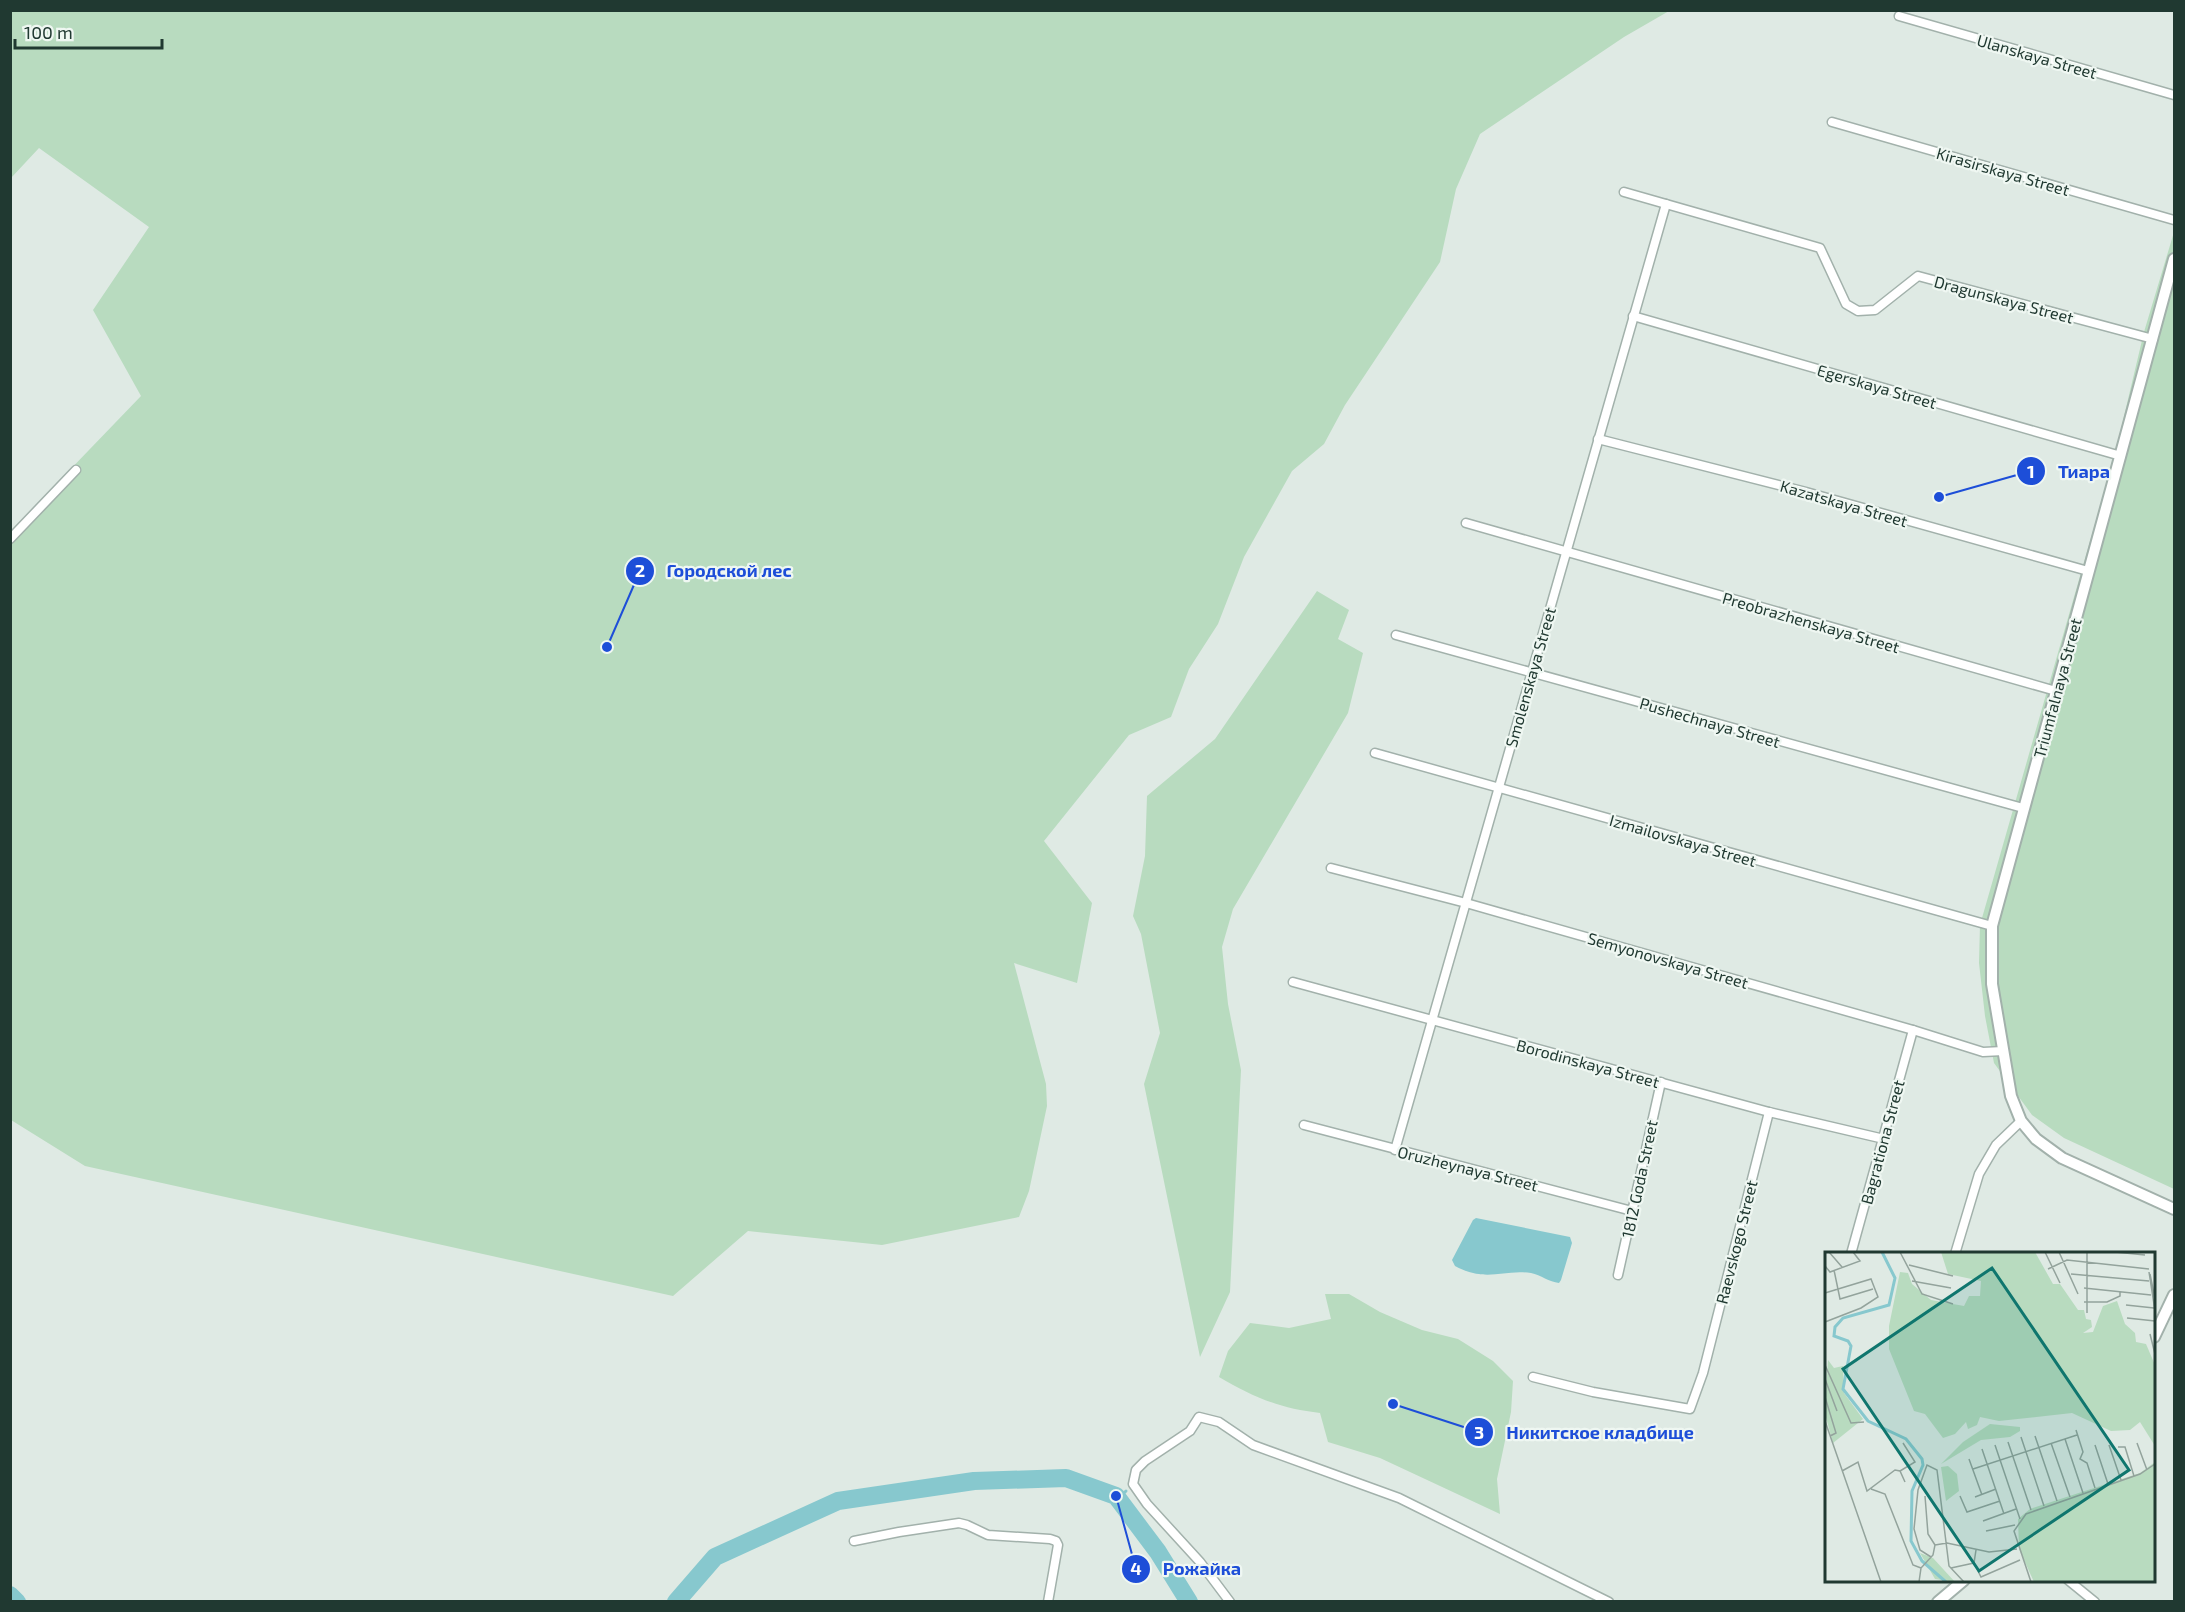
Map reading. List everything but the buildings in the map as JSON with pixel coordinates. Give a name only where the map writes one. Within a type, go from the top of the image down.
[{"type":"street","name":"Ulanskaya Street","points":[[1899,16],[2175,95]]},
{"type":"street","name":"Kirasirskaya Street","points":[[1832,122],[2175,220]]},
{"type":"street","name":"Dragunskaya Street","points":[[1623,192],[1820,248],[1846,304],[1858,311],[1875,310],[1918,276],[2152,339]]},
{"type":"street","name":"Smolenskaya Street","points":[[1395,1150],[1666,204]]},
{"type":"street","name":"Triumfalnaya Street","points":[[2175,259],[1992,927],[1992,984],[2012,1096],[2020,1121],[2036,1139],[2062,1158],[2175,1209]]},
{"type":"street","name":"Egerskaya Street","points":[[1634,316],[2121,456]]},
{"type":"street","name":"Kazatskaya Street","points":[[1598,439],[1795,489],[2088,571]]},
{"type":"street","points":[[10,539],[76,470]]},
{"type":"street","name":"Preobrazhenskaya Street","points":[[1466,523],[2056,691]]},
{"type":"street","name":"Pushechnaya Street","points":[[1396,635],[2023,808]]},
{"type":"street","name":"Izmailovskaya Street","points":[[1375,753],[1992,927]]},
{"type":"street","name":"Semyonovskaya Street","points":[[1331,868],[1466,903],[1983,1052],[2003,1051]]},
{"type":"street","name":"Borodinskaya Street","points":[[1293,982],[1769,1112],[1884,1139]]},
{"type":"street","name":"Bagrationa Street","points":[[1852,1252],[1913,1030]]},
{"type":"street","name":"1812 Goda Street","points":[[1618,1275],[1661,1082]]},
{"type":"street","name":"Raevskogo Street","points":[[1533,1377],[1593,1392],[1690,1409],[1703,1372],[1769,1112]]},
{"type":"street","points":[[1956,1252],[1978,1174],[1996,1145],[2020,1121]]},
{"type":"street","name":"Oruzheynaya Street","points":[[1304,1125],[1632,1211]]},
{"type":"street","points":[[2155,1335],[2175,1295]]},
{"type":"street","points":[[1230,1602],[1200,1562],[1147,1504],[1133,1484],[1136,1470],[1145,1461],[1190,1431],[1199,1417],[1219,1422],[1253,1445],[1399,1498],[1609,1602]]},
{"type":"street","points":[[854,1541],[959,1523],[988,1535],[1050,1539],[1056,1541],[1058,1545],[1048,1602]]},
{"type":"street","points":[[1938,1602],[1963,1582]]},
{"type":"street","points":[[2069,1582],[2095,1602]]},
{"type":"green space","points":[[11,11],[1669,11],[1624,37],[1480,134],[1456,189],[1440,262],[1345,405],[1324,444],[1292,471],[1244,557],[1218,624],[1189,669],[1171,717],[1129,735],[1044,841],[1092,903],[1077,983],[1014,963],[1046,1084],[1047,1106],[1029,1191],[1019,1217],[882,1245],[748,1231],[673,1296],[85,1166],[11,1120],[11,531],[141,396],[93,310],[149,227],[39,148],[11,178]]},
{"type":"green space","points":[[2174,232],[2174,1189],[2064,1138],[2032,1115],[1994,1063],[1985,1016],[1979,963],[1980,925],[2115,454],[2144,332]]},
{"type":"green space","points":[[1317,591],[1349,610],[1338,639],[1363,653],[1348,713],[1233,909],[1222,947],[1228,1004],[1241,1070],[1230,1292],[1200,1357],[1144,1084],[1160,1033],[1141,934],[1133,916],[1145,856],[1147,796],[1215,739]]},
{"type":"green space","points":[[1325,1294],[1349,1294],[1380,1312],[1422,1330],[1458,1339],[1493,1361],[1513,1381],[1511,1412],[1497,1479],[1500,1514],[1380,1458],[1328,1442],[1320,1413],[1268,1401],[1219,1377],[1228,1351],[1250,1323],[1289,1328],[1331,1319]]},
{"type":"water","points":[[1476,1218],[1570,1237],[1572,1243],[1559,1283],[1531,1273],[1485,1275],[1455,1266],[1452,1260]]},
{"type":"waterway","points":[[676,1602],[715,1557],[838,1501],[974,1481],[1066,1478],[1116,1496],[1158,1552],[1189,1602]]},
{"type":"waterway","points":[[1116,1496],[1126,1491]]},
{"type":"waterway","points":[[10,1595],[17,1602]]},
{"type":"place","name":"Тиара","points":[[1939,497]]},
{"type":"place","name":"Городской лес","points":[[607,647]]},
{"type":"place","name":"Никитское кладбище","points":[[1393,1404]]},
{"type":"place","name":"Рожайка","points":[[1116,1496]]}]
